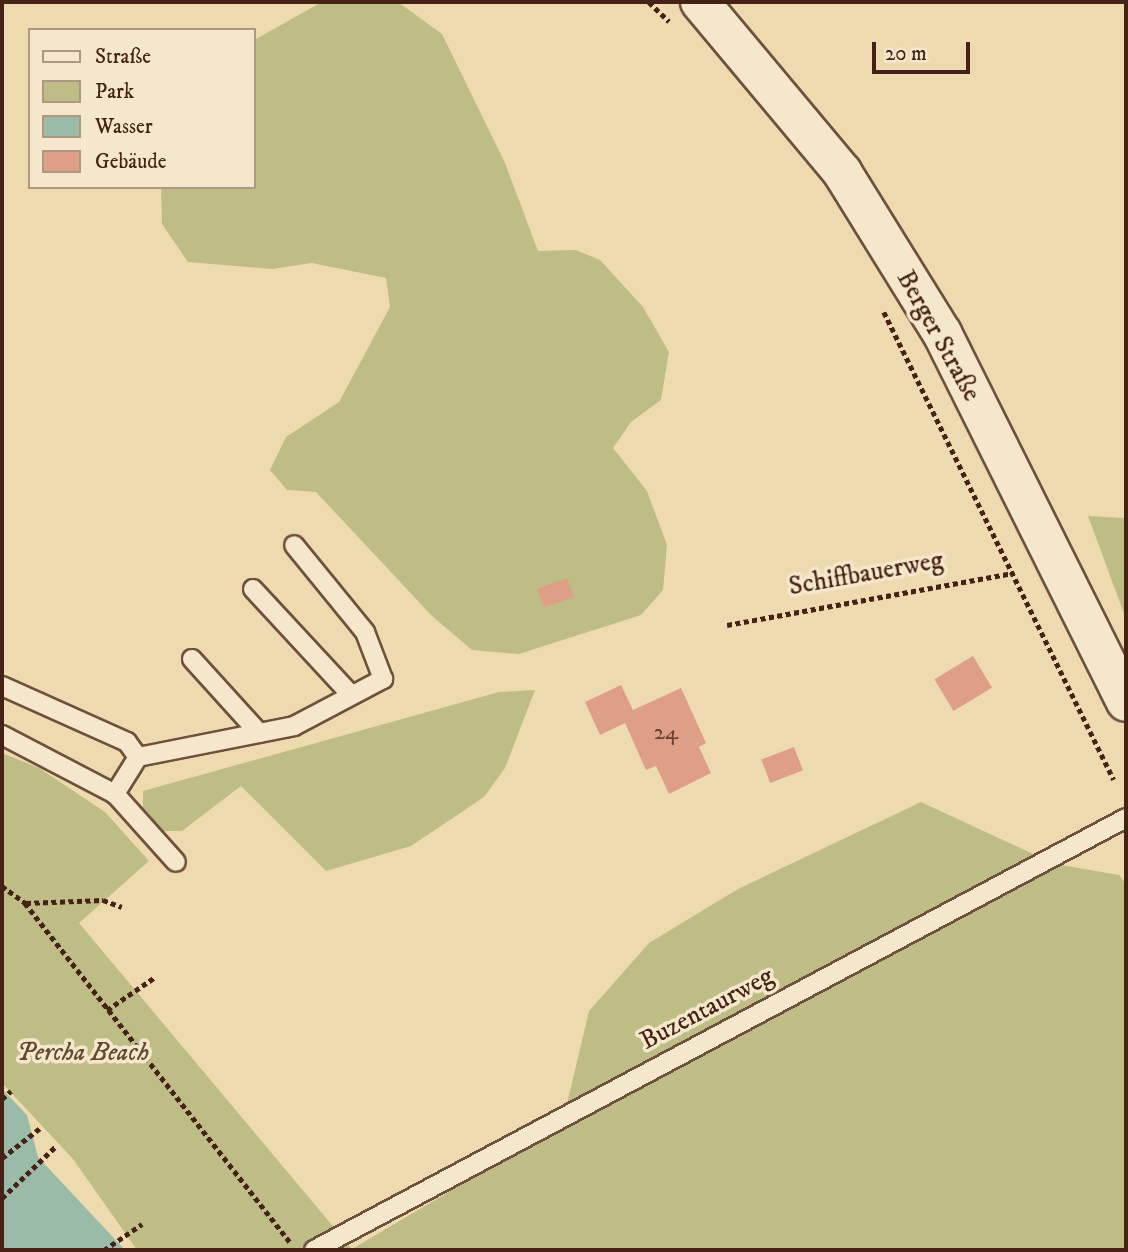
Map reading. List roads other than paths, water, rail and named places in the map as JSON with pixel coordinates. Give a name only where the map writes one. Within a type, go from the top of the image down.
[{"type":"main road","name":"Berger Straße","points":[[689,16],[842,172],[934,322],[1126,702]]},
{"type":"lane","points":[[115,794],[138,757],[294,726],[383,679],[365,632],[294,545]]},
{"type":"lane","points":[[253,589],[351,695]]},
{"type":"lane","points":[[192,659],[259,733]]},
{"type":"lane","points":[[2,686],[127,742],[138,757]]},
{"type":"lane","points":[[2,735],[115,794],[176,862]]},
{"type":"lane","name":"Buzentaurweg","points":[[314,1250],[1126,818]]},
{"type":"water","points":[[2,1089],[27,1115],[38,1157],[125,1250],[2,1250]]},
{"type":"park label","name":"Percha Beach","points":[[83,1053]]}]
